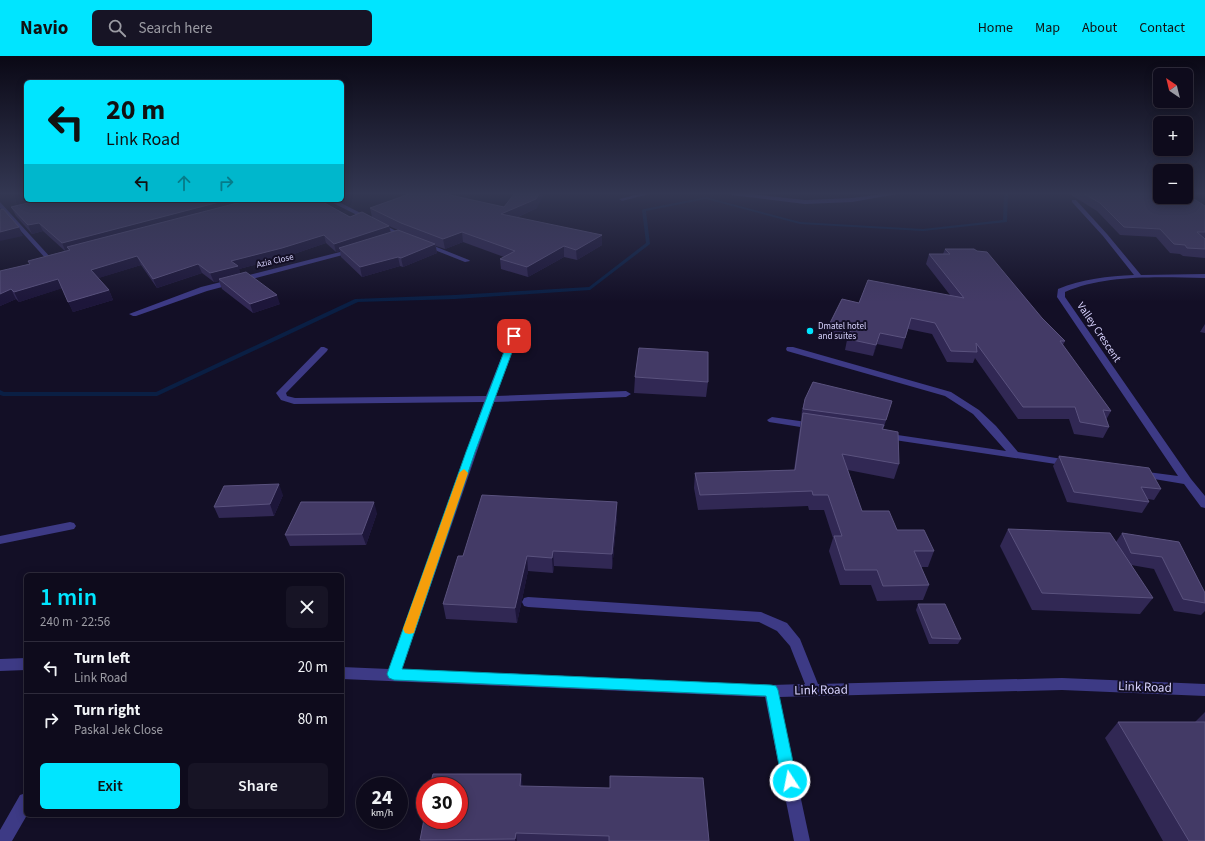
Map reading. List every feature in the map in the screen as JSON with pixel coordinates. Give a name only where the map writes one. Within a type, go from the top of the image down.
[{"type":"street","points":[[23,230],[49,259]]},
{"type":"street","points":[[384,230],[396,236],[414,240]]},
{"type":"street","points":[[1100,230],[1139,277]]},
{"type":"street","points":[[421,243],[467,261]]},
{"type":"street","name":"Azia Close","points":[[133,314],[237,279],[292,267],[357,249]]},
{"type":"street","points":[[42,261],[56,257]]},
{"type":"street","name":"Valley Crescent","points":[[1205,276],[1139,277],[1091,282],[1067,287],[1061,291],[1061,297],[1187,481],[1205,504]]},
{"type":"street","points":[[394,674],[490,399],[519,323]]},
{"type":"street","points":[[324,349],[281,393],[284,398],[294,401],[490,399],[626,394]]},
{"type":"street","points":[[790,349],[948,394],[959,399],[993,428],[1014,454]]},
{"type":"street","points":[[772,420],[827,428]]},
{"type":"street","points":[[874,434],[1077,464]]},
{"type":"street","points":[[1132,472],[1187,481]]},
{"type":"street","points":[[0,540],[70,526]]},
{"type":"street","points":[[528,602],[761,616],[782,627],[795,643],[814,690]]},
{"type":"street","points":[[0,665],[24,664]]},
{"type":"street","name":"Link Road","points":[[344,673],[771,690],[1062,684],[1205,690]]},
{"type":"street","points":[[771,690],[802,841]]},
{"type":"street","points":[[3,841],[24,804]]},
{"type":"building","points":[[0,230],[9,230],[0,232]]},
{"type":"building","points":[[47,230],[113,230],[62,243]]},
{"type":"building","points":[[134,230],[378,230],[334,244],[324,235],[282,248],[231,261],[238,266],[210,273],[198,264],[153,279],[137,256],[91,270],[109,290],[68,302],[58,279],[14,292],[11,289],[0,294],[0,271],[30,264],[28,261],[70,250],[67,247]]},
{"type":"building","points":[[398,230],[435,244],[401,258],[398,257],[360,267],[339,248]]},
{"type":"building","points":[[418,230],[576,230],[602,235],[576,250],[564,246],[527,267],[500,259],[515,251],[462,232],[443,239]]},
{"type":"building","points":[[1161,230],[1205,230],[1205,232],[1197,232],[1205,239],[1205,249],[1187,248],[1185,245],[1174,244]]},
{"type":"building","points":[[945,249],[974,249],[977,251],[987,252],[1042,318],[1065,341],[1060,341],[1111,411],[1103,410],[1109,427],[1080,422],[1075,407],[1023,407],[976,343],[977,352],[951,351],[935,323],[911,318],[905,338],[880,333],[876,345],[848,339],[851,330],[829,325],[842,299],[859,303],[868,280],[964,298],[929,254],[950,254]]},
{"type":"building","points":[[246,272],[277,295],[250,304],[219,279]]},
{"type":"building","points":[[639,348],[708,352],[708,382],[635,377]]},
{"type":"building","points":[[813,382],[892,401],[886,420],[803,409],[805,399]]},
{"type":"building","points":[[803,413],[884,425],[882,429],[898,432],[899,464],[842,454],[862,511],[889,511],[897,530],[924,530],[934,551],[914,551],[929,585],[883,586],[877,570],[845,570],[834,536],[842,536],[828,495],[813,495],[812,491],[700,495],[695,473],[795,470]]},
{"type":"building","points":[[1059,456],[1149,468],[1161,489],[1141,487],[1149,502],[1074,492]]},
{"type":"building","points":[[279,484],[270,504],[214,507],[224,486]]},
{"type":"building","points":[[482,495],[617,502],[612,554],[553,551],[552,558],[527,556],[515,608],[443,604],[458,556],[463,556]]},
{"type":"building","points":[[301,502],[374,502],[362,534],[285,535]]},
{"type":"building","points":[[1008,529],[1110,533],[1153,598],[1042,593]]},
{"type":"building","points":[[1122,533],[1179,542],[1205,593],[1205,603],[1183,599],[1162,557],[1131,553]]},
{"type":"building","points":[[918,604],[945,604],[961,639],[932,638]]},
{"type":"building","points":[[1118,722],[1205,722],[1205,841],[1189,841]]},
{"type":"building","points":[[433,774],[521,774],[520,786],[610,788],[610,776],[703,778],[709,841],[609,841],[609,836],[516,833],[515,839],[420,840],[422,829],[468,829],[468,777],[432,777]]},
{"type":"waterway","points":[[0,392],[3,394],[157,394],[357,300],[455,297],[590,288],[648,243],[646,230]]},
{"type":"waterway","points":[[917,230],[926,230]]},
{"type":"slow traffic","points":[[409,629],[464,473]]},
{"type":"place","name":"Dmatel hotel and suites","points":[[810,331]]},
{"type":"route","points":[[514,336],[471,452],[394,674],[771,690],[790,781]]}]
